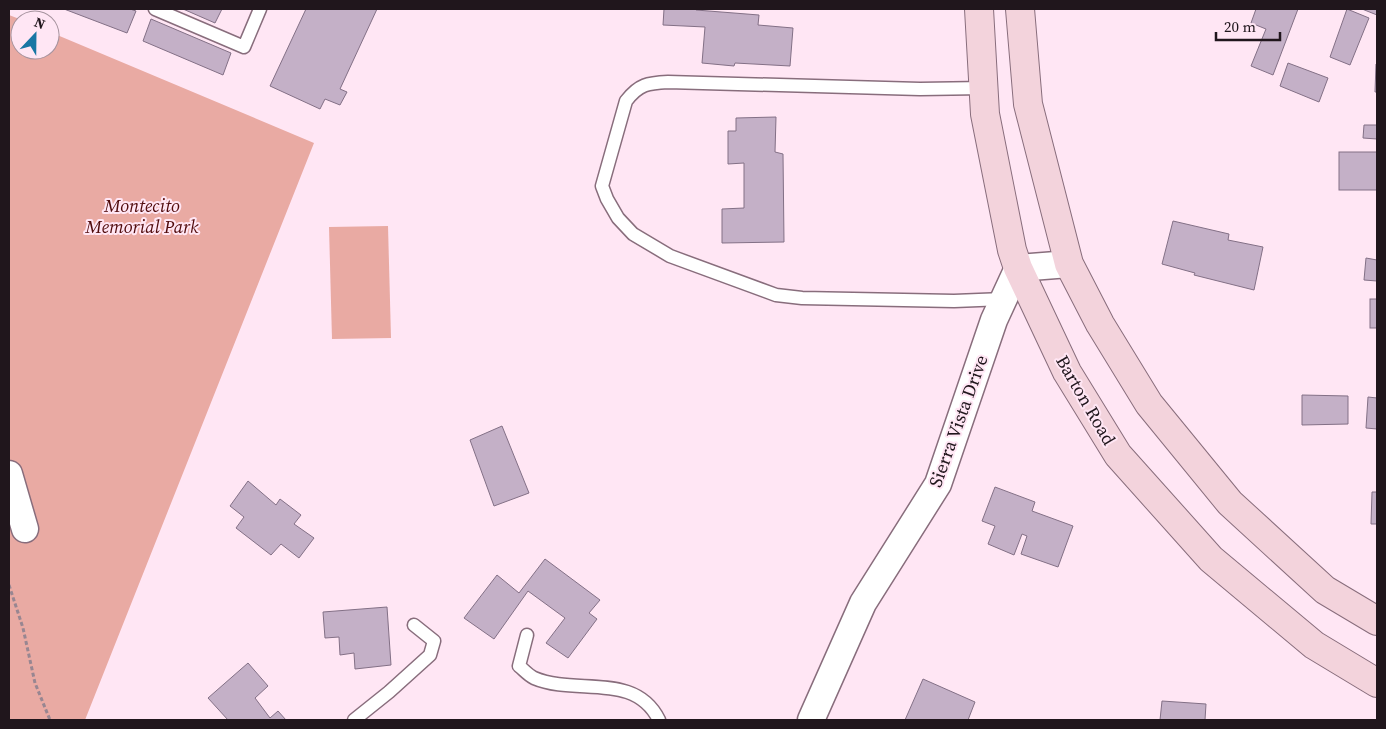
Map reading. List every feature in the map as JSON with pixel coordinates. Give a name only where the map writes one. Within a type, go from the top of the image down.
[{"type":"main road","name":"Barton Road","points":[[979,9],[985,114],[1012,250],[1018,268],[1067,372],[1118,455],[1211,559],[1314,645],[1377,683]]},
{"type":"main road","points":[[1020,9],[1028,104],[1069,264],[1100,324],[1149,404],[1230,503],[1325,590],[1377,621]]},
{"type":"street","points":[[1018,268],[1069,264]]},
{"type":"street","name":"Sierra Vista Drive","points":[[811,720],[863,603],[938,484],[994,320],[1018,268]]},
{"type":"street","points":[[9,474],[25,529]]},
{"type":"lane","points":[[155,9],[244,48],[260,9]]},
{"type":"lane","points":[[984,88],[920,90],[668,82],[648,83],[634,90],[626,101],[602,186],[606,199],[618,218],[634,234],[670,256],[776,295],[802,298],[944,301],[1004,299]]},
{"type":"lane","points":[[354,720],[430,655],[434,641],[414,625]]},
{"type":"lane","points":[[527,636],[519,666],[532,677],[548,682],[625,690],[637,695],[654,708],[659,720]]},
{"type":"path","points":[[9,585],[23,628],[35,683],[50,720]]},
{"type":"green space","name":"Montecito Memorial Park","points":[[9,15],[10,60],[60,60],[60,36],[314,143],[85,720],[9,720]]},
{"type":"green space","points":[[388,226],[391,338],[332,339],[329,227]]},
{"type":"building","points":[[64,9],[130,9],[136,11],[127,33]]},
{"type":"building","points":[[183,9],[222,9],[215,23]]},
{"type":"building","points":[[306,9],[377,9],[340,89],[347,92],[340,105],[325,99],[320,109],[270,86]]},
{"type":"building","points":[[664,9],[696,9],[759,15],[758,25],[793,28],[790,66],[735,63],[734,66],[702,63],[705,27],[663,25]]},
{"type":"building","points":[[1256,9],[1298,9],[1273,75],[1251,66],[1266,29],[1251,23]]},
{"type":"building","points":[[1347,9],[1369,18],[1350,65],[1330,57]]},
{"type":"building","points":[[1362,9],[1377,9],[1377,15]]},
{"type":"building","points":[[151,19],[231,53],[223,75],[143,41]]},
{"type":"building","points":[[1288,63],[1328,78],[1319,102],[1280,86]]},
{"type":"building","points":[[1376,64],[1377,92],[1375,92]]},
{"type":"building","points":[[776,117],[775,152],[783,154],[784,242],[722,243],[722,209],[744,208],[744,163],[728,164],[728,131],[736,131],[736,118]]},
{"type":"building","points":[[1364,125],[1377,125],[1377,139],[1363,138]]},
{"type":"building","points":[[1339,152],[1377,152],[1377,190],[1339,190]]},
{"type":"building","points":[[1173,221],[1229,234],[1228,240],[1263,247],[1254,290],[1194,275],[1195,273],[1162,264]]},
{"type":"building","points":[[1366,258],[1377,260],[1377,281],[1364,280]]},
{"type":"building","points":[[1370,299],[1377,299],[1377,328],[1370,328]]},
{"type":"building","points":[[1302,395],[1348,396],[1348,424],[1302,425]]},
{"type":"building","points":[[1368,397],[1377,398],[1377,429],[1366,428]]},
{"type":"building","points":[[502,426],[529,493],[494,506],[470,440]]},
{"type":"building","points":[[248,481],[276,505],[280,499],[301,515],[294,524],[314,538],[299,558],[281,544],[271,555],[236,528],[244,517],[230,506]]},
{"type":"building","points":[[995,487],[1035,502],[1032,511],[1073,526],[1058,567],[1021,554],[1027,536],[1022,534],[1014,555],[988,544],[995,526],[982,521]]},
{"type":"building","points":[[1372,492],[1377,492],[1377,524],[1371,524]]},
{"type":"building","points":[[545,559],[600,600],[589,613],[597,619],[568,658],[546,643],[565,618],[528,591],[494,639],[464,618],[497,575],[519,593]]},
{"type":"building","points":[[387,607],[391,665],[355,669],[354,653],[340,655],[339,637],[325,638],[323,612]]},
{"type":"building","points":[[248,663],[268,686],[255,698],[270,718],[278,711],[286,720],[228,720],[208,698]]},
{"type":"building","points":[[923,679],[975,702],[968,720],[905,720]]},
{"type":"building","points":[[1162,701],[1206,704],[1205,720],[1160,720]]}]
